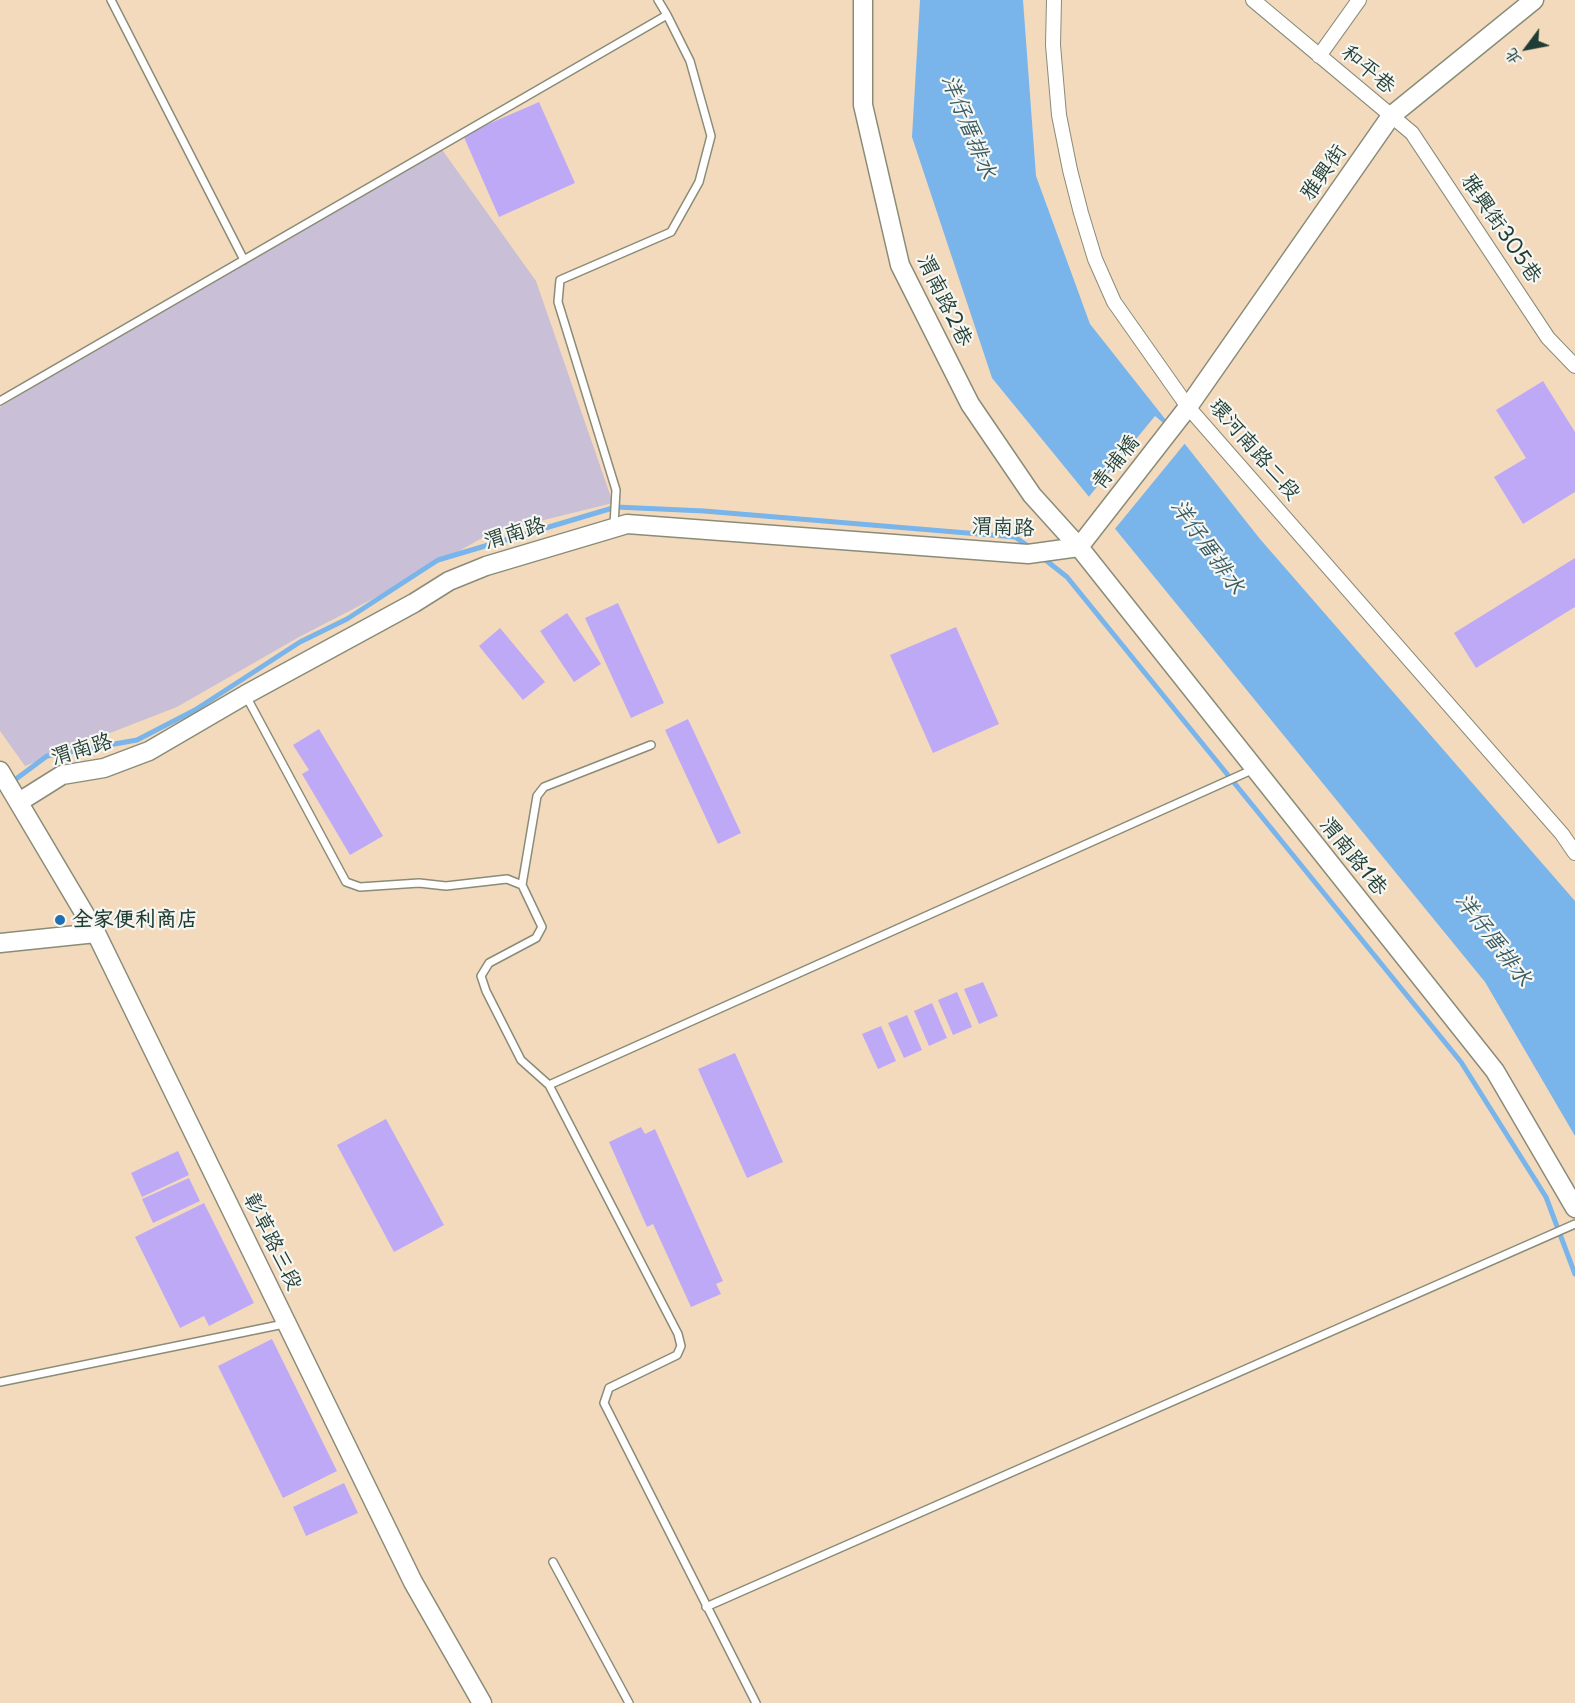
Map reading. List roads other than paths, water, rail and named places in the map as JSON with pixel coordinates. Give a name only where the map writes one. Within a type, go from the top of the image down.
[{"type":"street","name":"渭南路2巷","points":[[863,0],[863,105],[900,265],[969,404],[1032,495],[1079,547]]},
{"type":"street","name":"環河南路二段","points":[[1054,0],[1053,45],[1059,115],[1070,170],[1095,259],[1114,302],[1188,407],[1562,834],[1575,853]]},
{"type":"street","name":"和平巷","points":[[1253,0],[1391,116]]},
{"type":"street","name":"和平巷","points":[[1319,56],[1359,0]]},
{"type":"street","name":"雅興街","points":[[1188,407],[1391,116],[1534,0]]},
{"type":"street","name":"雅興街305巷","points":[[1391,116],[1412,133],[1548,338],[1575,366]]},
{"type":"street","name":"青埔橋","points":[[1079,547],[1188,407]]},
{"type":"street","name":"渭南路","points":[[19,802],[62,776],[104,768],[149,752],[245,695],[414,603],[449,581],[486,566],[614,527],[627,524],[645,525],[1028,554],[1079,547]]},
{"type":"street","name":"渭南路1巷","points":[[1079,547],[1495,1071],[1575,1208]]},
{"type":"street","name":"彰草路三段","points":[[0,771],[96,933],[413,1582],[482,1703]]},
{"type":"street","points":[[0,943],[96,933]]},
{"type":"lane","points":[[111,0],[244,260]]},
{"type":"lane","points":[[614,527],[616,490],[558,303],[560,280],[671,232],[699,182],[711,136],[690,62],[658,0]]},
{"type":"lane","points":[[0,401],[667,15]]},
{"type":"lane","points":[[245,695],[346,882],[360,887],[419,883],[446,886],[507,879],[522,885]]},
{"type":"lane","points":[[651,745],[544,787],[537,796],[522,885],[542,927],[536,938],[489,963],[481,976],[486,991],[521,1060],[549,1085],[678,1334],[681,1346],[677,1355],[609,1388],[604,1403],[756,1703]]},
{"type":"lane","points":[[549,1085],[1254,769]]},
{"type":"lane","points":[[706,1607],[1575,1224]]},
{"type":"lane","points":[[0,1382],[287,1324]]},
{"type":"lane","points":[[553,1562],[629,1703]]},
{"type":"water","name":"洋仔厝排水","points":[[920,0],[1023,0],[1036,176],[1090,324],[1260,539],[1575,901],[1575,1136],[1485,982],[992,378],[912,137]]},
{"type":"waterway","points":[[16,779],[47,756],[137,740],[195,710],[300,642],[347,619],[438,560],[616,507],[704,511],[1015,537],[1031,548]]},
{"type":"waterway","points":[[1043,558],[1067,577],[1461,1062],[1546,1197],[1575,1274]]},
{"type":"place","name":"全家便利商店","points":[[60,920]]}]
